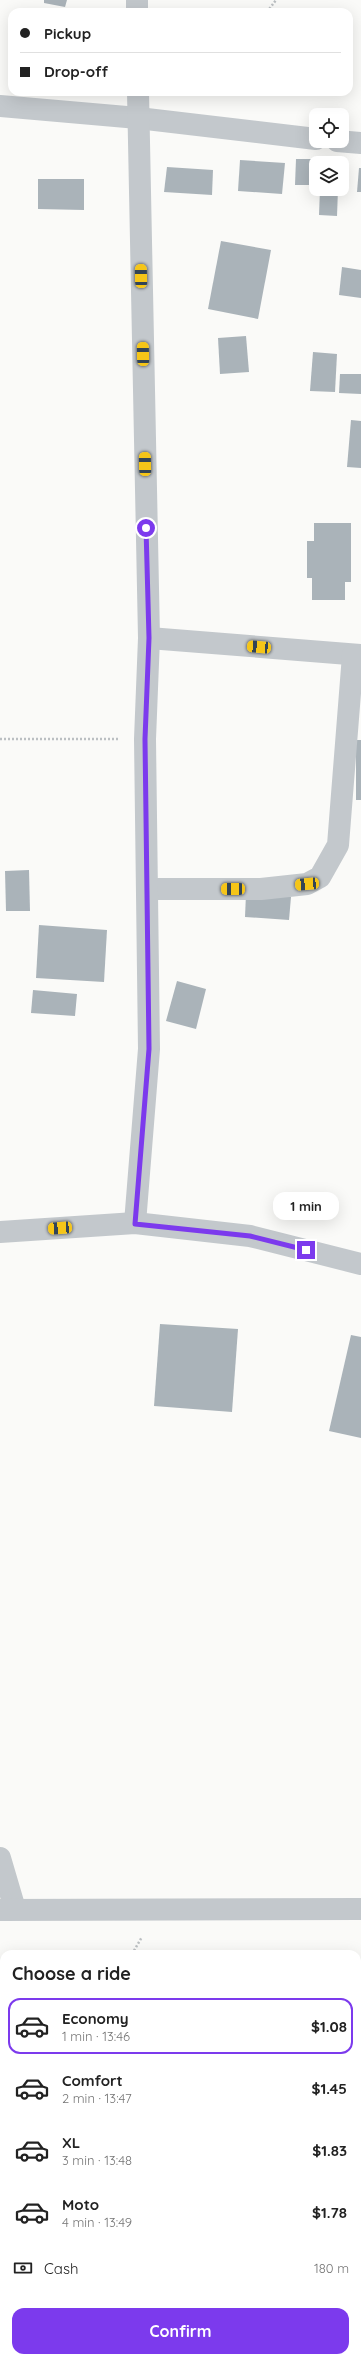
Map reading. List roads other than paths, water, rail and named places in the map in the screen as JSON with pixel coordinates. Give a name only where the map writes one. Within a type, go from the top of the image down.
[{"type":"street","points":[[135,1224],[149,1049],[145,739],[149,638],[138,96]]},
{"type":"street","points":[[0,106],[138,118],[309,138]]},
{"type":"street","points":[[349,142],[361,143]]},
{"type":"street","points":[[147,889],[261,889],[307,884],[320,877],[331,861],[338,845],[357,655],[149,638]]},
{"type":"street","points":[[0,1232],[135,1224],[250,1236],[361,1264]]},
{"type":"street","points":[[0,1858],[8,1909],[361,1909]]}]
